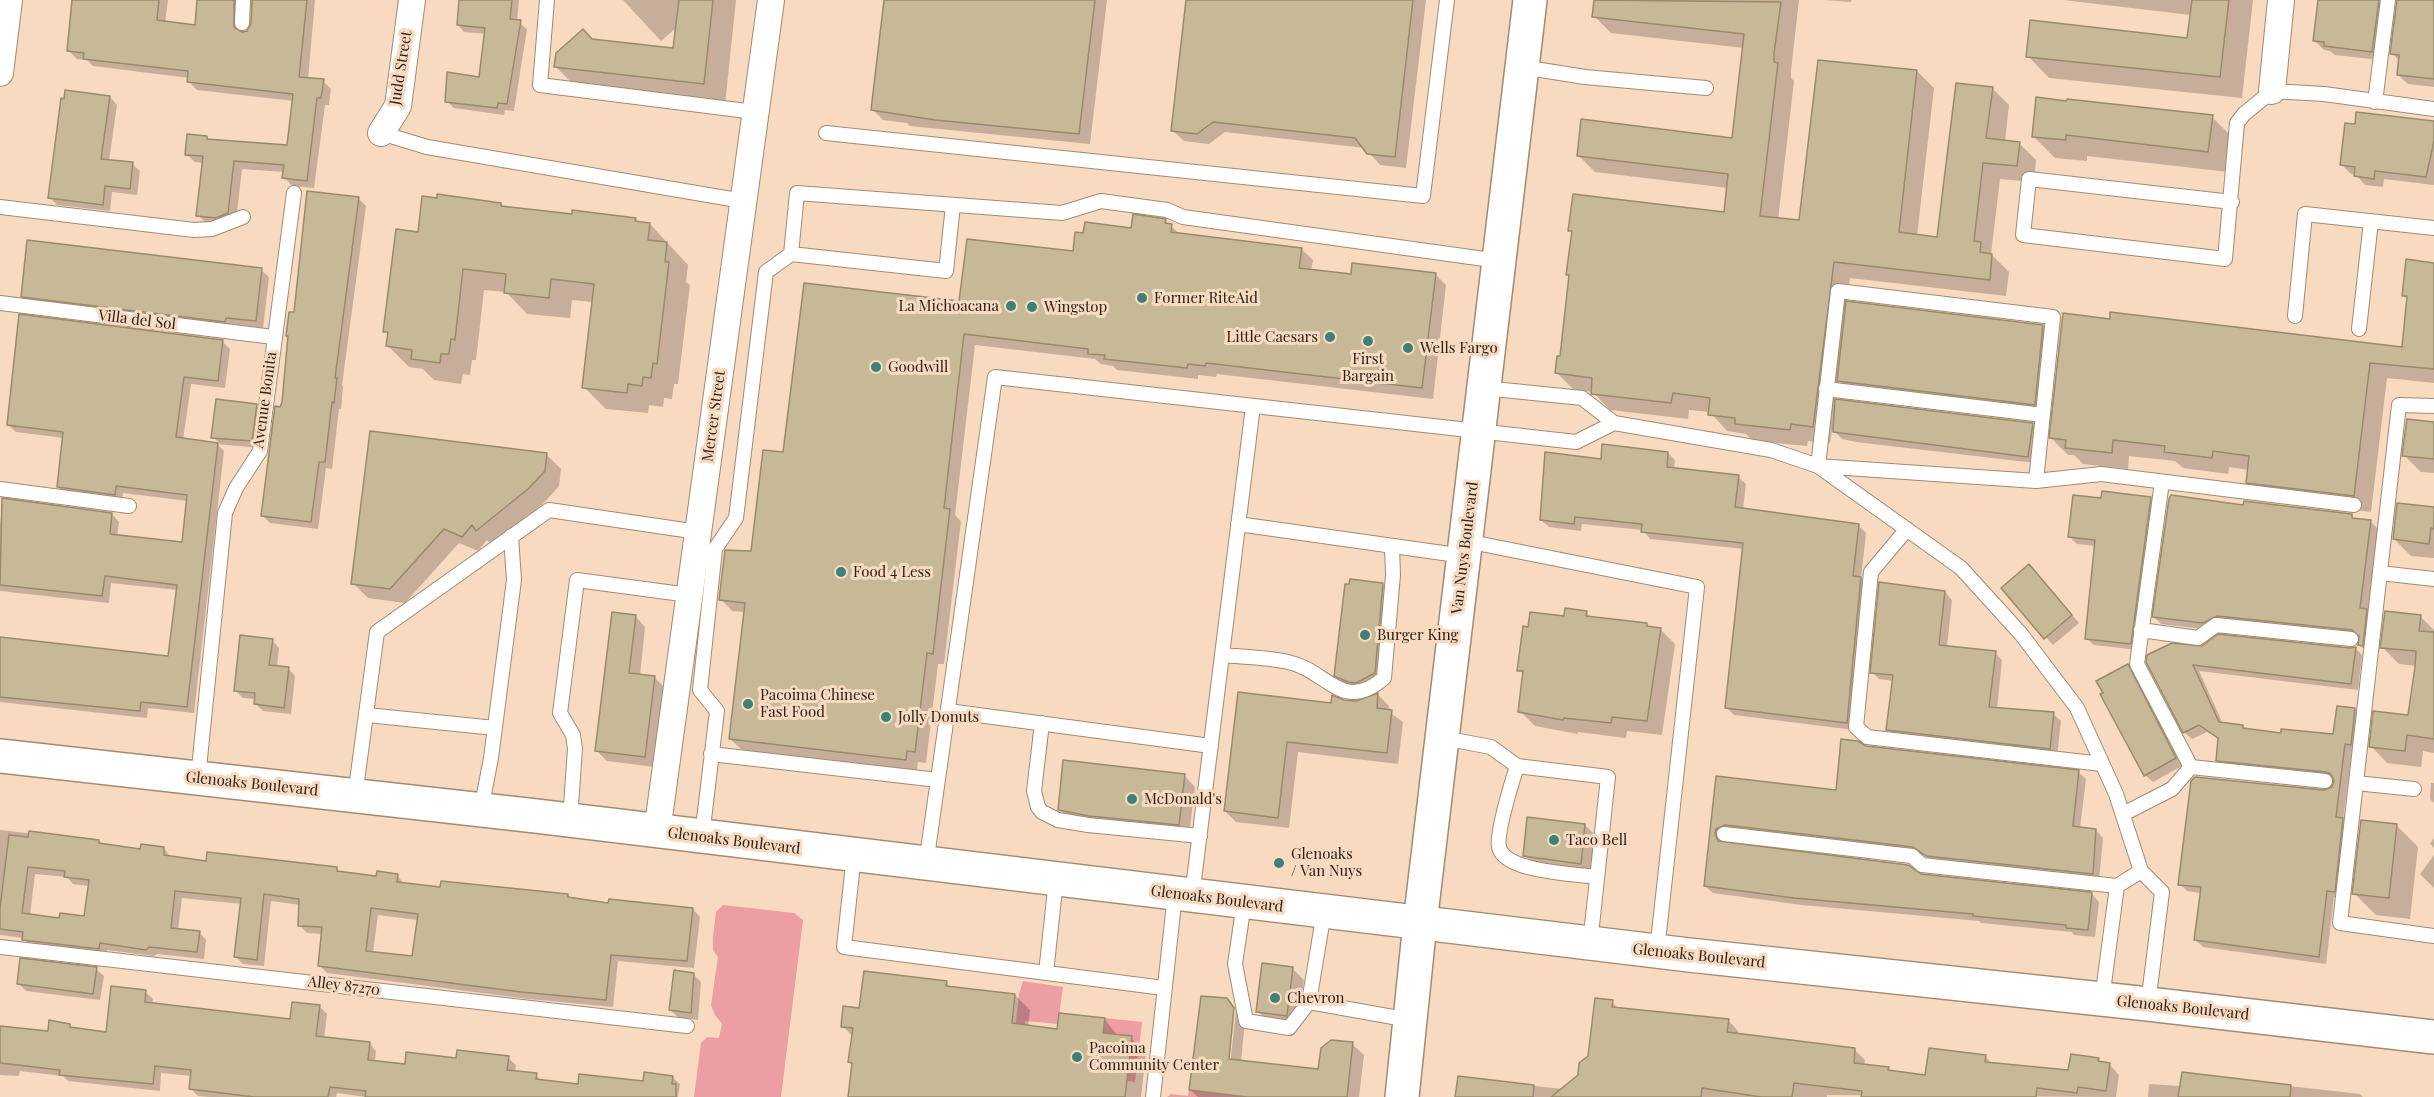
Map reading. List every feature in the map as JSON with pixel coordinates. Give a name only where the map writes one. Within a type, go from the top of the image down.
[{"type":"main road","name":"Van Nuys Boulevard","points":[[1402,1097],[1420,923],[1530,0]]},
{"type":"main road","name":"Glenoaks Boulevard","points":[[0,756],[570,820],[1590,944],[2434,1037]]},
{"type":"street","points":[[0,74],[9,0]]},
{"type":"street","name":"Judd Street","points":[[381,133],[398,106],[412,0]]},
{"type":"street","name":"Mercer Street","points":[[657,831],[771,0]]},
{"type":"street","points":[[2272,91],[2281,0]]},
{"type":"lane","points":[[242,23],[243,0]]},
{"type":"lane","points":[[547,0],[540,85],[755,112]]},
{"type":"lane","points":[[826,133],[1423,196],[1447,0]]},
{"type":"lane","points":[[2375,102],[2388,0]]},
{"type":"lane","points":[[1522,67],[1585,77],[1706,88]]},
{"type":"lane","points":[[2232,202],[2029,179],[2023,235],[2225,259],[2232,202],[2237,123],[2244,114],[2272,91],[2324,94],[2434,109]]},
{"type":"lane","points":[[381,133],[427,147],[743,201]]},
{"type":"lane","name":"Avenue Bonita","points":[[198,778],[225,513],[236,488],[260,451],[273,337],[294,193]]},
{"type":"lane","points":[[791,254],[797,193],[1062,213],[1101,201],[1167,210],[1183,217],[1499,261]]},
{"type":"lane","points":[[702,837],[717,711],[700,690],[715,549],[736,518],[766,272],[791,254],[946,271],[953,205]]},
{"type":"lane","points":[[0,207],[195,231],[212,229],[243,217]]},
{"type":"lane","points":[[2295,316],[2305,214],[2434,228]]},
{"type":"lane","points":[[2359,328],[2371,221]]},
{"type":"lane","points":[[1818,466],[1838,291],[2053,317],[2036,481]]},
{"type":"lane","name":"Villa del Sol","points":[[0,303],[273,337]]},
{"type":"lane","points":[[926,864],[995,377],[1576,442],[1614,423]]},
{"type":"lane","points":[[1484,388],[1582,399],[1614,423],[1771,450],[1818,466],[2036,481],[2101,474],[2354,505]]},
{"type":"lane","points":[[1826,389],[2043,415]]},
{"type":"lane","points":[[2434,405],[2399,405],[2340,923],[2434,936]]},
{"type":"lane","points":[[1153,1097],[1164,988],[1183,895],[1200,836],[1253,406]]},
{"type":"lane","points":[[1818,466],[1962,568],[2021,634],[2077,708],[2122,814],[2141,871],[2162,892],[2148,1004]]},
{"type":"lane","points":[[2162,482],[2137,664],[2191,767]]},
{"type":"lane","points":[[0,489],[129,506]]},
{"type":"lane","points":[[355,796],[377,632],[549,510],[698,532]]},
{"type":"lane","points":[[1238,524],[1392,546],[1465,548],[1697,587],[1657,951]]},
{"type":"lane","points":[[1907,529],[1871,572],[1856,727],[1867,737],[2102,764]]},
{"type":"lane","points":[[481,810],[495,728],[514,580],[511,536]]},
{"type":"lane","points":[[1222,655],[1289,662],[1312,672],[1334,688],[1352,693],[1371,689],[1384,678],[1393,575],[1392,546]]},
{"type":"lane","points":[[2380,573],[2434,579]]},
{"type":"lane","points":[[570,820],[575,749],[573,735],[560,713],[577,580],[689,595]]},
{"type":"lane","points":[[2141,630],[2198,638],[2216,625],[2351,639]]},
{"type":"lane","points":[[948,711],[1211,746]]},
{"type":"lane","points":[[367,715],[495,728]]},
{"type":"lane","points":[[1042,723],[1034,791],[1038,807],[1042,812],[1058,820],[1078,824],[1200,836]]},
{"type":"lane","points":[[1442,738],[1491,747],[1516,766],[1608,777],[1590,944]]},
{"type":"lane","points":[[711,754],[938,780]]},
{"type":"lane","points":[[1516,766],[1500,833],[1499,848],[1505,858],[1517,866],[1597,877]]},
{"type":"lane","points":[[2191,767],[2325,781]]},
{"type":"lane","points":[[2122,814],[2172,789],[2191,767]]},
{"type":"lane","points":[[2356,783],[2414,789]]},
{"type":"lane","points":[[1724,834],[1912,856],[1922,865],[2117,886],[2141,871]]},
{"type":"lane","points":[[854,855],[844,947],[1164,988]]},
{"type":"lane","points":[[1046,973],[1056,880]]},
{"type":"lane","points":[[2102,999],[2117,886]]},
{"type":"lane","points":[[1244,903],[1235,964],[1246,1021],[1289,1028],[1309,1002],[1324,912]]},
{"type":"lane","name":"Alley 87270","points":[[0,947],[687,1026]]},
{"type":"lane","points":[[1309,1002],[1410,1020]]},
{"type":"shaded area","points":[[723,905],[794,913],[803,920],[781,1097],[694,1097],[701,1043],[707,1037],[719,1038],[722,1024],[711,1005],[718,957],[713,950],[716,912]]},
{"type":"shaded area","points":[[1023,981],[1063,987],[1058,1024],[1025,1021],[1016,1097],[1007,1097],[1019,994]]},
{"type":"shaded area","points":[[1105,1018],[1142,1022],[1135,1082],[1127,1081],[1103,1033]]},
{"type":"shaded area","points":[[1189,1090],[1247,1097],[1167,1097],[1171,1094],[1188,1096]]},
{"type":"building","points":[[72,0],[159,0],[157,20],[195,25],[197,0],[234,0],[234,27],[242,32],[247,31],[251,24],[252,0],[307,0],[299,77],[324,79],[321,98],[317,98],[307,181],[282,178],[284,165],[234,161],[228,213],[216,218],[196,216],[203,156],[185,155],[187,134],[207,136],[207,139],[287,145],[293,94],[187,82],[188,71],[83,59],[84,53],[67,51]]},
{"type":"building","points":[[459,0],[512,0],[510,19],[521,20],[507,104],[498,103],[497,108],[445,102],[447,72],[479,77],[485,28],[457,25]]},
{"type":"building","points":[[679,0],[713,0],[704,84],[554,67],[556,53],[583,29],[592,39],[673,48]]},
{"type":"building","points":[[884,0],[1095,0],[1079,134],[935,120],[871,110]]},
{"type":"building","points":[[1186,0],[1413,0],[1395,157],[1367,154],[1355,138],[1213,122],[1197,134],[1171,131]]},
{"type":"building","points":[[1594,0],[1781,2],[1774,53],[1774,62],[1778,63],[1760,216],[1799,220],[1818,60],[1917,70],[1899,232],[1937,237],[1956,83],[1993,87],[1986,138],[2020,142],[2017,166],[1983,163],[1974,241],[1981,242],[1980,252],[1992,254],[1990,280],[1834,262],[1813,427],[1791,424],[1790,430],[1735,424],[1735,418],[1708,415],[1710,398],[1673,393],[1671,403],[1591,394],[1592,378],[1555,373],[1557,356],[1560,356],[1569,275],[1566,275],[1572,231],[1568,231],[1573,194],[1724,212],[1728,174],[1577,156],[1581,119],[1732,138],[1744,34],[1592,17]]},
{"type":"building","points":[[2192,0],[2229,0],[2220,77],[2026,57],[2030,20],[2187,38]]},
{"type":"building","points":[[2318,0],[2379,0],[2372,52],[2324,46],[2324,42],[2313,41]]},
{"type":"building","points":[[2397,0],[2434,0],[2434,79],[2397,75],[2399,55],[2390,54]]},
{"type":"building","points":[[65,90],[110,96],[101,159],[133,162],[130,189],[105,186],[103,205],[48,198],[61,98],[64,99]]},
{"type":"building","points":[[2036,97],[2213,115],[2208,152],[2066,135],[2066,140],[2032,137]]},
{"type":"building","points":[[2356,112],[2434,121],[2434,141],[2426,177],[2375,171],[2374,179],[2354,176],[2355,167],[2340,165],[2345,123],[2355,124]]},
{"type":"building","points":[[307,191],[359,197],[335,378],[337,378],[334,403],[332,402],[325,462],[319,462],[311,522],[261,516],[275,406],[280,407],[282,402],[288,336],[286,336],[289,312],[294,312]]},
{"type":"building","points":[[437,194],[501,203],[501,206],[572,214],[572,210],[636,218],[635,221],[650,223],[648,240],[667,242],[665,262],[669,262],[657,364],[653,363],[651,378],[643,377],[642,386],[628,384],[627,393],[582,388],[594,284],[551,279],[549,298],[504,293],[506,274],[463,269],[455,340],[451,339],[449,354],[441,354],[440,363],[411,359],[412,350],[386,346],[388,332],[383,332],[396,229],[418,232],[422,196],[437,198]]},
{"type":"building","points":[[1133,214],[1166,219],[1165,223],[1172,224],[1171,232],[1302,248],[1299,268],[1351,274],[1352,263],[1436,273],[1422,388],[1206,363],[1205,366],[1188,364],[1187,368],[1104,359],[1105,355],[1088,354],[1088,349],[964,334],[944,508],[950,509],[933,654],[927,653],[915,752],[907,751],[906,760],[729,739],[745,603],[719,600],[725,550],[751,551],[763,450],[783,452],[804,283],[959,301],[967,239],[1073,251],[1075,232],[1083,233],[1085,222],[1131,228]]},
{"type":"building","points":[[27,240],[262,268],[256,321],[226,318],[225,322],[21,297]]},
{"type":"building","points":[[2406,259],[2434,263],[2434,369],[2370,363],[2354,496],[2246,483],[2249,456],[2213,451],[2212,458],[2164,452],[2165,446],[2113,440],[2112,453],[2065,448],[2066,440],[2049,438],[2063,313],[2110,319],[2110,312],[2402,347],[2407,296],[2402,296]]},
{"type":"building","points":[[1846,301],[2043,325],[2035,405],[1837,381]]},
{"type":"building","points":[[19,314],[223,340],[218,381],[184,377],[176,437],[218,443],[187,707],[141,702],[140,711],[0,697],[0,637],[168,656],[177,585],[105,576],[102,596],[0,585],[2,498],[112,513],[110,534],[182,542],[187,495],[116,486],[115,495],[57,487],[63,432],[7,425]]},
{"type":"building","points":[[216,399],[257,404],[252,441],[211,438]]},
{"type":"building","points":[[1835,399],[2033,423],[2028,457],[1833,432]]},
{"type":"building","points":[[2407,419],[2434,422],[2434,459],[2402,456]]},
{"type":"building","points":[[370,431],[547,453],[545,471],[528,489],[476,531],[472,525],[462,537],[444,529],[390,589],[351,584]]},
{"type":"building","points":[[1602,444],[1668,452],[1667,467],[1739,475],[1735,507],[1859,524],[1853,576],[1861,577],[1847,723],[1725,708],[1743,543],[1641,532],[1642,524],[1575,517],[1574,524],[1540,520],[1545,452],[1601,459]]},
{"type":"building","points":[[2102,491],[2151,497],[2131,644],[2085,639],[2095,540],[2068,537],[2073,495],[2101,498]]},
{"type":"building","points":[[2171,495],[2243,505],[2244,501],[2352,514],[2352,518],[2371,520],[2360,608],[2367,609],[2363,646],[2358,645],[2359,636],[2352,630],[2217,616],[2203,623],[2152,617]]},
{"type":"building","points":[[2397,503],[2434,507],[2434,529],[2431,528],[2429,544],[2393,539]]},
{"type":"building","points":[[2029,564],[2072,615],[2044,639],[2001,588]]},
{"type":"building","name":"Burger King","points":[[1350,579],[1383,583],[1375,673],[1356,683],[1334,676],[1345,584],[1349,584]]},
{"type":"building","points":[[1879,582],[1945,591],[1939,645],[1996,651],[1989,707],[2054,712],[2050,749],[1886,730],[1893,675],[1870,673]]},
{"type":"building","points":[[1565,608],[1587,611],[1586,616],[1647,623],[1647,626],[1661,628],[1647,721],[1612,717],[1611,723],[1564,718],[1563,720],[1518,712],[1523,671],[1517,671],[1523,626],[1528,627],[1530,612],[1564,616]]},
{"type":"building","points":[[2385,611],[2421,615],[2419,631],[2434,632],[2434,739],[2407,735],[2405,751],[2369,747],[2373,711],[2408,715],[2415,667],[2416,651],[2380,648]]},
{"type":"building","points":[[612,612],[636,615],[629,673],[655,676],[645,757],[595,751]]},
{"type":"building","points":[[2218,634],[2356,647],[2351,684],[2193,665],[2219,722],[2281,733],[2281,729],[2333,734],[2337,706],[2355,708],[2351,745],[2345,744],[2336,817],[2343,818],[2335,892],[2327,891],[2319,957],[2194,940],[2201,887],[2178,885],[2191,781],[2195,777],[2324,790],[2332,787],[2334,781],[2331,774],[2326,772],[2216,761],[2218,738],[2199,725],[2183,733],[2146,662],[2147,655],[2172,643],[2202,646]]},
{"type":"building","points":[[240,635],[273,639],[269,665],[289,667],[284,708],[254,704],[255,693],[234,691]]},
{"type":"building","points":[[2128,664],[2176,758],[2144,776],[2100,694],[2103,693],[2096,681]]},
{"type":"building","points":[[1238,692],[1331,703],[1332,695],[1344,700],[1356,701],[1378,693],[1377,708],[1392,710],[1387,753],[1287,742],[1278,818],[1224,811]]},
{"type":"building","points":[[1841,739],[1858,741],[1866,746],[2079,770],[2073,826],[2096,829],[2093,874],[1926,856],[1913,847],[1725,825],[1716,829],[1715,834],[1718,841],[1908,865],[1921,874],[2091,892],[2088,930],[2066,928],[2066,925],[1973,916],[1973,914],[1794,898],[1704,886],[1716,776],[1836,790]]},
{"type":"building","points":[[1063,760],[1185,774],[1179,825],[1089,816],[1058,810]]},
{"type":"building","name":"Taco Bell","points":[[1527,817],[1585,824],[1581,864],[1523,856]]},
{"type":"building","points":[[2361,820],[2397,824],[2389,898],[2352,894]]},
{"type":"building","points":[[29,831],[99,840],[99,843],[140,849],[141,844],[164,847],[164,855],[206,861],[207,852],[337,867],[337,871],[376,876],[377,871],[398,874],[397,882],[440,887],[441,881],[568,894],[568,897],[608,903],[609,899],[693,908],[687,961],[611,955],[606,1000],[521,992],[318,966],[322,927],[298,926],[299,899],[264,894],[257,960],[234,957],[241,898],[175,891],[171,928],[200,931],[197,952],[149,947],[146,950],[100,943],[99,949],[22,940],[23,932],[0,929],[0,908],[9,835],[28,837]],"holes":[[[28,867],[65,871],[64,877],[89,880],[84,916],[60,913],[59,918],[22,913]],[[371,908],[418,914],[412,956],[366,951]]]},
{"type":"building","points":[[20,958],[97,967],[93,994],[17,984]]},
{"type":"building","points":[[1262,963],[1293,967],[1287,1016],[1256,1012]]},
{"type":"building","points":[[674,970],[694,973],[691,1013],[669,1010]]},
{"type":"building","points":[[864,971],[947,981],[946,986],[1015,994],[1012,1023],[1057,1029],[1059,1013],[1105,1018],[1103,1033],[1132,1036],[1125,1097],[848,1097],[852,1063],[848,1062],[853,1028],[841,1027],[843,1006],[859,1008]]},
{"type":"building","points":[[111,986],[146,990],[145,1002],[290,1019],[292,1002],[320,1005],[316,1036],[370,1042],[368,1060],[405,1064],[406,1052],[456,1058],[457,1050],[509,1056],[507,1070],[537,1073],[536,1079],[578,1084],[579,1074],[643,1081],[644,1072],[673,1076],[672,1084],[676,1084],[676,1097],[365,1097],[366,1091],[330,1087],[328,1097],[254,1097],[189,1089],[191,1070],[155,1066],[153,1084],[59,1075],[60,1070],[0,1063],[0,1026],[48,1031],[49,1020],[70,1024],[70,1027],[106,1032]]},
{"type":"building","points":[[1201,996],[1227,998],[1234,1008],[1229,1059],[1318,1069],[1321,1048],[1331,1040],[1353,1042],[1347,1097],[1247,1097],[1189,1090]]},
{"type":"building","points":[[1595,998],[1613,1000],[1612,1007],[1729,1019],[1727,1032],[1855,1048],[1854,1063],[1889,1067],[1888,1070],[1925,1075],[1929,1048],[1986,1055],[1985,1062],[2068,1070],[2071,1054],[2099,1058],[2098,1061],[2110,1063],[2106,1091],[2078,1087],[2077,1093],[2037,1088],[2036,1097],[1861,1097],[1862,1091],[1794,1083],[1792,1097],[1761,1097],[1702,1088],[1701,1097],[1551,1097],[1578,1075],[1579,1063],[1588,1056]]},
{"type":"building","points":[[2182,1072],[2291,1085],[2290,1097],[2178,1097]]},
{"type":"building","points":[[1458,1076],[1534,1085],[1533,1097],[1455,1097]]},
{"type":"place","name":"Former RiteAid","points":[[1142,298]]},
{"type":"place","name":"La Michoacana","points":[[1011,306]]},
{"type":"place","name":"Wingstop","points":[[1032,307]]},
{"type":"place","name":"Little Caesars","points":[[1330,337]]},
{"type":"place","name":"First Bargain","points":[[1368,341]]},
{"type":"place","name":"Wells Fargo","points":[[1408,348]]},
{"type":"place","name":"Goodwill","points":[[876,367]]},
{"type":"place","name":"Food 4 Less","points":[[841,572]]},
{"type":"place","name":"Burger King","points":[[1365,635]]},
{"type":"place","name":"Pacoima Chinese Fast Food","points":[[748,704]]},
{"type":"place","name":"Jolly Donuts","points":[[886,717]]},
{"type":"place","name":"McDonald's","points":[[1132,799]]},
{"type":"place","name":"Taco Bell","points":[[1554,840]]},
{"type":"place","name":"Glenoaks / Van Nuys","points":[[1279,863]]},
{"type":"place","name":"Chevron","points":[[1275,998]]},
{"type":"place","name":"Pacoima Community Center","points":[[1077,1057]]}]
